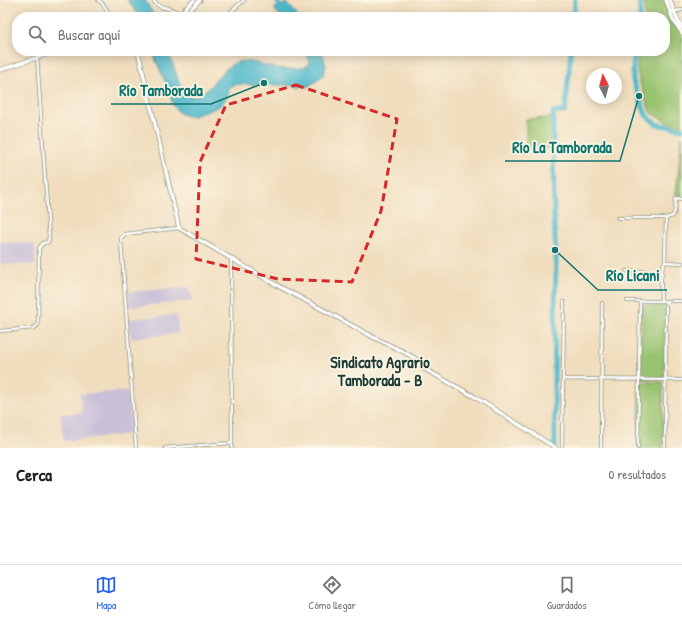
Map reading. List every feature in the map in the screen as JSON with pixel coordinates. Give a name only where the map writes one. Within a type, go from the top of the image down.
[{"type":"main road","points":[[183,12],[194,0]]},
{"type":"main road","points":[[188,12],[200,0]]},
{"type":"main road","points":[[666,0],[682,27]]},
{"type":"main road","points":[[670,0],[673,20],[682,33]]},
{"type":"main road","points":[[0,70],[43,56]]},
{"type":"main road","points":[[139,56],[179,228],[280,287],[416,359],[420,367],[475,397],[556,448]]},
{"type":"street","points":[[98,0],[108,12]]},
{"type":"street","points":[[153,0],[159,6],[176,12]]},
{"type":"street","points":[[231,12],[244,0]]},
{"type":"street","points":[[672,12],[682,10]]},
{"type":"street","points":[[0,331],[34,328],[38,324],[39,248],[43,243],[48,242],[49,237],[38,58]]},
{"type":"street","points":[[618,218],[666,218],[673,216],[676,198],[682,199]]},
{"type":"street","points":[[661,301],[662,272],[665,262],[666,218]]},
{"type":"street","points":[[136,448],[121,238],[125,234],[179,228]]},
{"type":"street","points":[[231,258],[232,448]]},
{"type":"street","points":[[665,262],[682,263]]},
{"type":"street","points":[[626,271],[662,272]]},
{"type":"street","points":[[627,301],[682,301]]},
{"type":"street","points":[[638,448],[640,301]]},
{"type":"street","points":[[664,448],[666,301]]},
{"type":"street","points":[[562,448],[564,302]]},
{"type":"street","points":[[601,448],[602,303]]},
{"type":"street","points":[[564,379],[682,380]]},
{"type":"street","points":[[165,448],[232,444]]},
{"type":"highlighted area","points":[[296,85],[397,119],[381,211],[352,282],[278,279],[196,259],[200,162],[226,105]]},
{"type":"shaded area","points":[[0,242],[35,244],[35,265],[0,264]]},
{"type":"shaded area","points":[[189,287],[193,301],[128,307],[127,292]]},
{"type":"shaded area","points":[[176,315],[179,333],[131,338],[129,319]]},
{"type":"shaded area","points":[[128,391],[132,434],[64,441],[60,414],[82,413],[80,394]]},
{"type":"green space","points":[[644,0],[664,0],[669,12],[645,12]]},
{"type":"green space","points":[[670,16],[682,36],[682,126],[667,122],[650,112],[639,80],[637,68],[638,56],[670,56]]},
{"type":"green space","points":[[554,118],[554,148],[526,149],[526,119]]},
{"type":"green space","points":[[682,136],[682,196],[676,195]]},
{"type":"green space","points":[[642,305],[665,306],[664,379],[640,379]]},
{"type":"green space","points":[[639,382],[663,382],[663,448],[639,448]]},
{"type":"water","points":[[127,0],[145,0],[152,12],[136,12]]},
{"type":"water","points":[[287,3],[295,12],[277,12],[274,9]]},
{"type":"water","points":[[154,56],[170,56],[183,91],[186,96],[194,97],[207,89],[231,65],[242,61],[285,69],[305,67],[308,65],[309,61],[308,56],[323,56],[326,66],[323,75],[307,87],[290,85],[238,84],[230,86],[228,96],[221,105],[193,116],[187,116],[179,113],[173,105],[169,91]]},
{"type":"waterway","points":[[278,0],[280,8],[284,12]]},
{"type":"waterway","points":[[574,12],[575,0]]},
{"type":"waterway","points":[[640,0],[640,12]]},
{"type":"waterway","points":[[555,445],[554,386],[556,255],[554,219],[553,112],[565,112],[571,56]]},
{"type":"waterway","points":[[634,56],[633,81],[646,115],[656,124],[682,129]]},
{"type":"place","name":"Río Tamborada","points":[[264,83]]},
{"type":"place","name":"Río La Tamborada","points":[[639,96]]},
{"type":"place","name":"Río Licani","points":[[555,250]]},
{"type":"district","name":"Sindicato Agrario Tamborada - B","points":[[380,371]]}]
